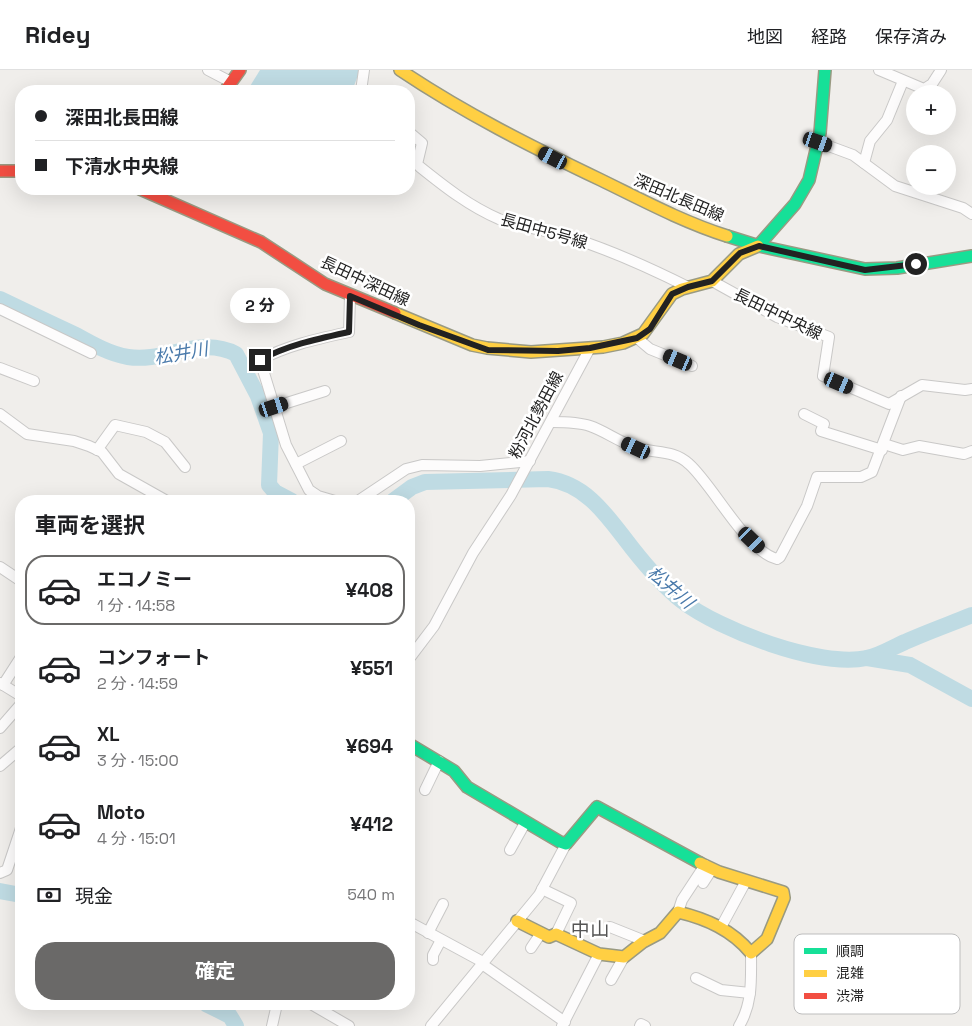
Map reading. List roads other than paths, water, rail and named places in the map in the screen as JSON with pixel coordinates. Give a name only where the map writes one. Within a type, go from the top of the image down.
[{"type":"street","points":[[208,70],[226,85]]},
{"type":"street","points":[[229,85],[240,70]]},
{"type":"street","points":[[363,85],[364,70]]},
{"type":"street","name":"深田北長田線","points":[[400,70],[510,136],[568,165],[681,219],[759,246],[865,270],[897,268],[972,256]]},
{"type":"street","points":[[590,348],[637,338],[650,329],[672,294],[688,287],[712,281],[740,253],[759,246],[804,191],[812,173],[818,142],[825,70]]},
{"type":"street","points":[[879,70],[924,89],[932,84],[941,70]]},
{"type":"street","points":[[864,163],[870,141],[887,120],[903,81]]},
{"type":"street","name":"長田中5号線","points":[[415,137],[422,143],[417,164],[460,198],[482,211],[501,220],[570,237],[601,248],[688,287]]},
{"type":"street","points":[[818,142],[853,155],[895,186],[963,208],[972,214]]},
{"type":"street","points":[[0,171],[15,172]]},
{"type":"street","name":"長田中深田線","points":[[154,195],[261,242],[325,284],[350,296],[419,325],[488,350],[590,348]]},
{"type":"street","name":"長田中中央線","points":[[712,281],[776,316],[829,336],[823,376],[889,404],[922,385],[965,390],[972,389]]},
{"type":"street","points":[[316,495],[309,490],[286,445],[260,360],[280,350],[309,340],[349,332],[350,296]]},
{"type":"street","points":[[0,309],[91,353]]},
{"type":"street","points":[[637,338],[650,349],[692,366]]},
{"type":"street","name":"粉河北勢田線","points":[[415,651],[434,626],[473,553],[529,464],[590,348]]},
{"type":"street","points":[[0,368],[34,381]]},
{"type":"street","points":[[274,407],[325,391]]},
{"type":"street","points":[[552,422],[583,424],[636,448],[681,457],[700,476],[744,533],[759,548],[777,558],[780,557],[807,506],[817,477],[867,476],[872,472],[901,396]]},
{"type":"street","points":[[0,414],[27,434],[74,441],[102,452],[119,474],[156,495]]},
{"type":"street","points":[[804,414],[824,424],[821,431],[883,447],[903,450],[919,446],[964,454],[972,451]]},
{"type":"street","points":[[97,450],[115,425],[146,432],[165,442],[185,468]]},
{"type":"street","points":[[296,464],[341,441]]},
{"type":"street","points":[[367,495],[406,469],[422,465],[480,466],[529,464]]},
{"type":"street","points":[[0,567],[15,577]]},
{"type":"street","points":[[15,666],[2,684],[15,692]]},
{"type":"street","points":[[0,728],[15,711]]},
{"type":"street","points":[[415,747],[454,771],[467,787],[566,844]]},
{"type":"street","points":[[0,766],[15,753]]},
{"type":"street","points":[[425,790],[439,761]]},
{"type":"street","points":[[431,1026],[518,921],[542,889],[566,844],[597,807],[626,819],[708,867],[746,881],[773,887],[783,892],[784,898],[767,939],[750,953]]},
{"type":"street","points":[[510,850],[525,822]]},
{"type":"street","points":[[0,874],[7,870],[15,853]]},
{"type":"street","points":[[704,883],[708,867]]},
{"type":"street","points":[[611,980],[624,957],[645,941],[660,933],[678,912],[682,900],[708,867]]},
{"type":"street","points":[[721,927],[746,881]]},
{"type":"street","points":[[518,921],[549,937],[556,934],[571,903],[542,889]]},
{"type":"street","points":[[428,933],[443,904]]},
{"type":"street","points":[[678,912],[701,918],[721,927],[750,953],[750,993],[747,1008],[739,1026]]},
{"type":"street","points":[[415,925],[481,961],[482,964],[563,1024],[599,954]]},
{"type":"street","points":[[610,926],[645,941]]},
{"type":"street","points":[[532,948],[541,933]]},
{"type":"street","points":[[556,934],[599,954],[624,957]]},
{"type":"street","points":[[433,960],[433,955],[441,940]]},
{"type":"street","points":[[696,978],[721,990],[750,993]]},
{"type":"street","points":[[272,1026],[276,1010]]},
{"type":"street","points":[[329,1010],[349,1026]]},
{"type":"street","points":[[640,1026],[641,1024],[645,1026]]},
{"type":"water","points":[[260,70],[360,70],[354,85],[251,85]]},
{"type":"waterway","name":"松井川","points":[[0,299],[121,356],[142,358],[209,347],[236,354],[258,396],[271,433],[269,485],[281,495]]},
{"type":"waterway","name":"松井川","points":[[401,495],[412,487],[425,482],[548,479],[562,482],[586,495],[596,504],[649,569],[682,601],[720,624],[797,652],[847,660],[872,657],[972,615]]},
{"type":"waterway","points":[[867,658],[910,665],[972,699]]},
{"type":"waterway","points":[[0,891],[15,894]]},
{"type":"waterway","points":[[218,1010],[230,1016],[236,1026]]},
{"type":"district","name":"中山","points":[[590,929]]}]
